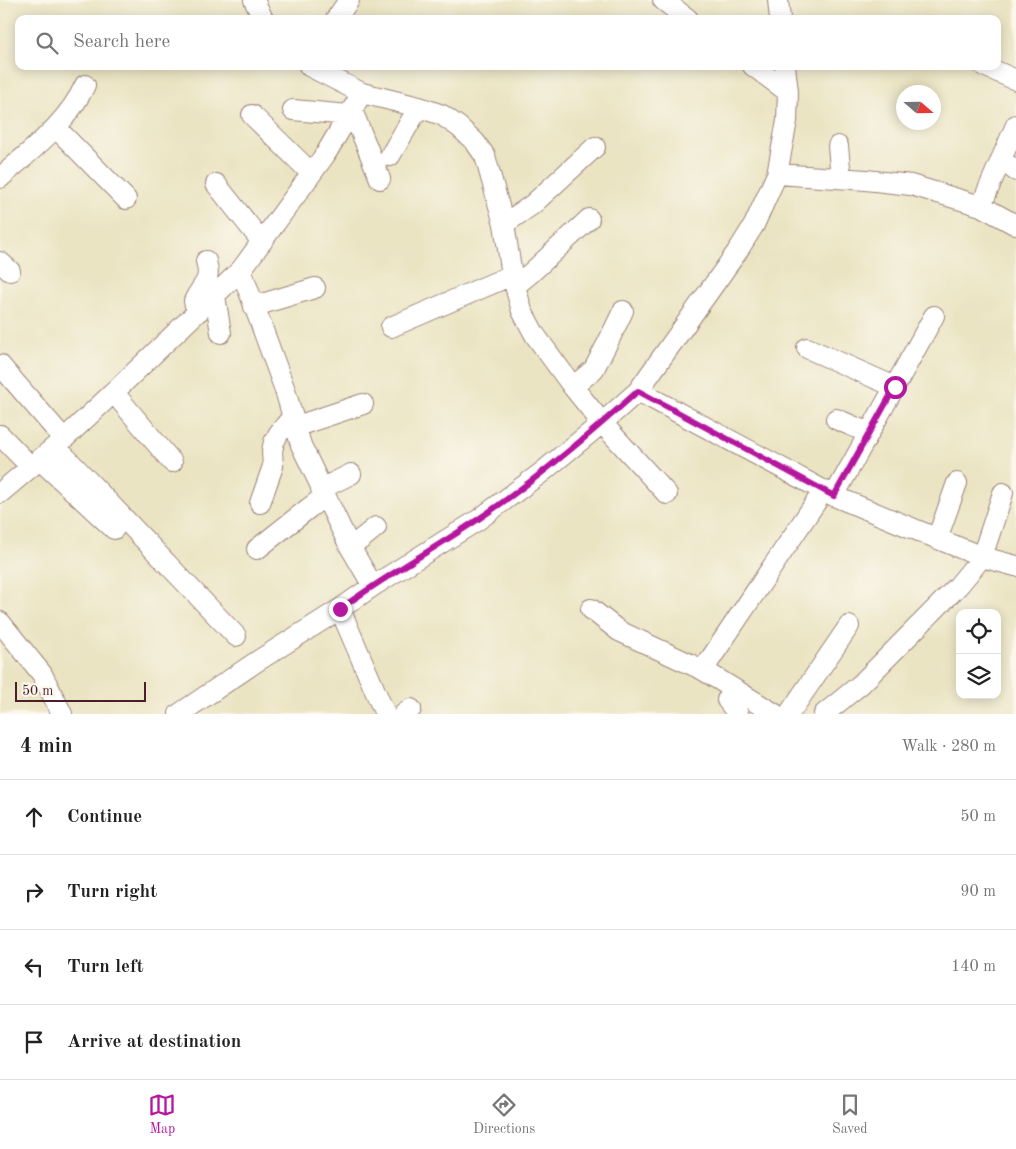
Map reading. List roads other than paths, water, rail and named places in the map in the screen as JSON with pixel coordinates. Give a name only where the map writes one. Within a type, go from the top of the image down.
[{"type":"street","points":[[339,15],[349,0]]},
{"type":"street","points":[[663,0],[683,15]]},
{"type":"street","points":[[778,0],[780,15]]},
{"type":"street","points":[[314,70],[354,106],[380,179]]},
{"type":"street","points":[[758,70],[788,92]]},
{"type":"street","points":[[179,714],[372,586],[478,520],[542,473],[638,391],[754,226],[777,174],[787,121],[788,92],[785,70]]},
{"type":"street","points":[[993,70],[1016,80]]},
{"type":"street","points":[[0,178],[57,126],[66,116],[85,85]]},
{"type":"street","points":[[0,493],[60,443],[241,270],[325,155],[354,106]]},
{"type":"street","points":[[293,110],[354,106],[419,107],[442,114],[475,142],[485,156],[504,224],[514,281],[522,311],[535,335],[602,423],[667,494]]},
{"type":"street","points":[[390,156],[419,107]]},
{"type":"street","points":[[252,115],[310,174]]},
{"type":"street","points":[[981,206],[1009,165],[1016,125]]},
{"type":"street","points":[[57,126],[62,134],[126,199]]},
{"type":"street","points":[[838,146],[842,178]]},
{"type":"street","points":[[504,224],[532,205],[594,147]]},
{"type":"street","points":[[777,174],[911,185],[981,206],[1016,225]]},
{"type":"street","points":[[216,184],[262,242]]},
{"type":"street","points":[[391,327],[514,281],[532,272],[589,219]]},
{"type":"street","points":[[199,311],[194,301],[208,277],[209,272],[206,261]]},
{"type":"street","points":[[241,270],[285,390],[301,445],[349,545],[372,586]]},
{"type":"street","points":[[254,307],[316,288]]},
{"type":"street","points":[[215,296],[221,333]]},
{"type":"street","points":[[573,387],[594,369],[622,311]]},
{"type":"street","points":[[703,670],[829,493],[869,433],[934,316]]},
{"type":"street","points":[[807,348],[895,387]]},
{"type":"street","points":[[0,365],[60,443],[236,636]]},
{"type":"street","points":[[115,391],[120,400],[172,462]]},
{"type":"street","points":[[638,391],[829,493],[982,557],[1016,566]]},
{"type":"street","points":[[294,420],[303,424],[363,404]]},
{"type":"street","points":[[836,419],[869,433]]},
{"type":"street","points":[[260,503],[273,466],[272,451],[274,442],[279,434],[294,420]]},
{"type":"street","points":[[0,436],[114,529]]},
{"type":"street","points":[[257,549],[309,508],[323,493],[351,474]]},
{"type":"street","points":[[937,539],[957,483]]},
{"type":"street","points":[[834,712],[958,586],[982,557],[1003,493]]},
{"type":"street","points":[[349,545],[360,540],[376,527]]},
{"type":"street","points":[[340,609],[385,714]]},
{"type":"street","points":[[591,609],[619,631],[703,670],[775,714]]},
{"type":"street","points":[[0,622],[42,674],[62,714]]},
{"type":"street","points":[[790,714],[849,626]]}]
